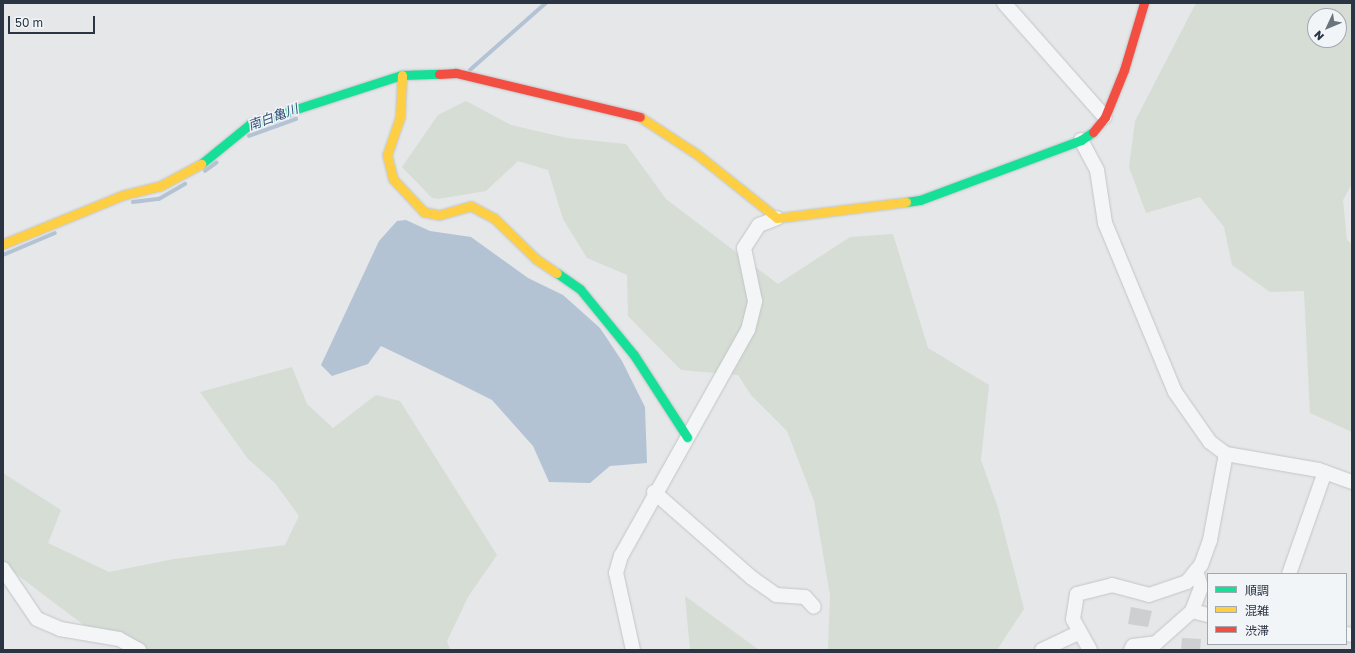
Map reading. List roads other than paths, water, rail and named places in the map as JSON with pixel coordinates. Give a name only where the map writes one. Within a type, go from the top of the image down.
[{"type":"street","points":[[1004,3],[1105,117]]},
{"type":"street","points":[[633,650],[616,574],[621,556],[654,492],[748,330],[755,301],[744,248],[759,225],[778,218],[920,200],[1081,140],[1105,117],[1124,70],[1144,3]]},
{"type":"street","points":[[3,244],[123,195],[160,186],[194,168],[250,124],[402,75],[456,73],[638,116],[698,155],[778,218]]},
{"type":"street","points":[[402,75],[403,88],[400,117],[387,155],[393,179],[424,212],[439,215],[471,206],[494,218],[536,259],[580,289],[634,355],[687,437]]},
{"type":"street","points":[[1081,140],[1097,170],[1104,223],[1175,392],[1210,442],[1226,454],[1325,472],[1352,482]]},
{"type":"street","points":[[1090,650],[1073,619],[1072,607],[1077,594],[1085,590],[1112,585],[1150,596],[1187,582],[1196,571],[1207,552],[1219,510],[1226,454]]},
{"type":"street","points":[[1289,573],[1325,472]]},
{"type":"street","points":[[654,492],[764,587],[776,595],[805,597],[814,607]]},
{"type":"street","points":[[3,569],[37,619],[60,629],[119,640],[139,650]]},
{"type":"street","points":[[1131,650],[1133,646],[1156,643],[1192,611],[1201,587],[1196,571]]},
{"type":"street","points":[[1192,611],[1207,614]]},
{"type":"street","points":[[1042,650],[1080,632]]},
{"type":"water","points":[[406,220],[430,231],[471,237],[528,278],[563,295],[600,328],[622,361],[645,407],[647,463],[610,466],[590,483],[549,482],[533,446],[492,400],[381,346],[368,364],[332,376],[321,365],[379,241],[397,221]]},
{"type":"waterway","name":"南白亀川","points":[[470,70],[546,3]]},
{"type":"waterway","name":"南白亀川","points":[[249,136],[296,119]]},
{"type":"waterway","name":"南白亀川","points":[[205,171],[216,163]]},
{"type":"waterway","name":"南白亀川","points":[[133,202],[159,199],[185,184]]},
{"type":"waterway","name":"南白亀川","points":[[3,255],[55,233]]}]
